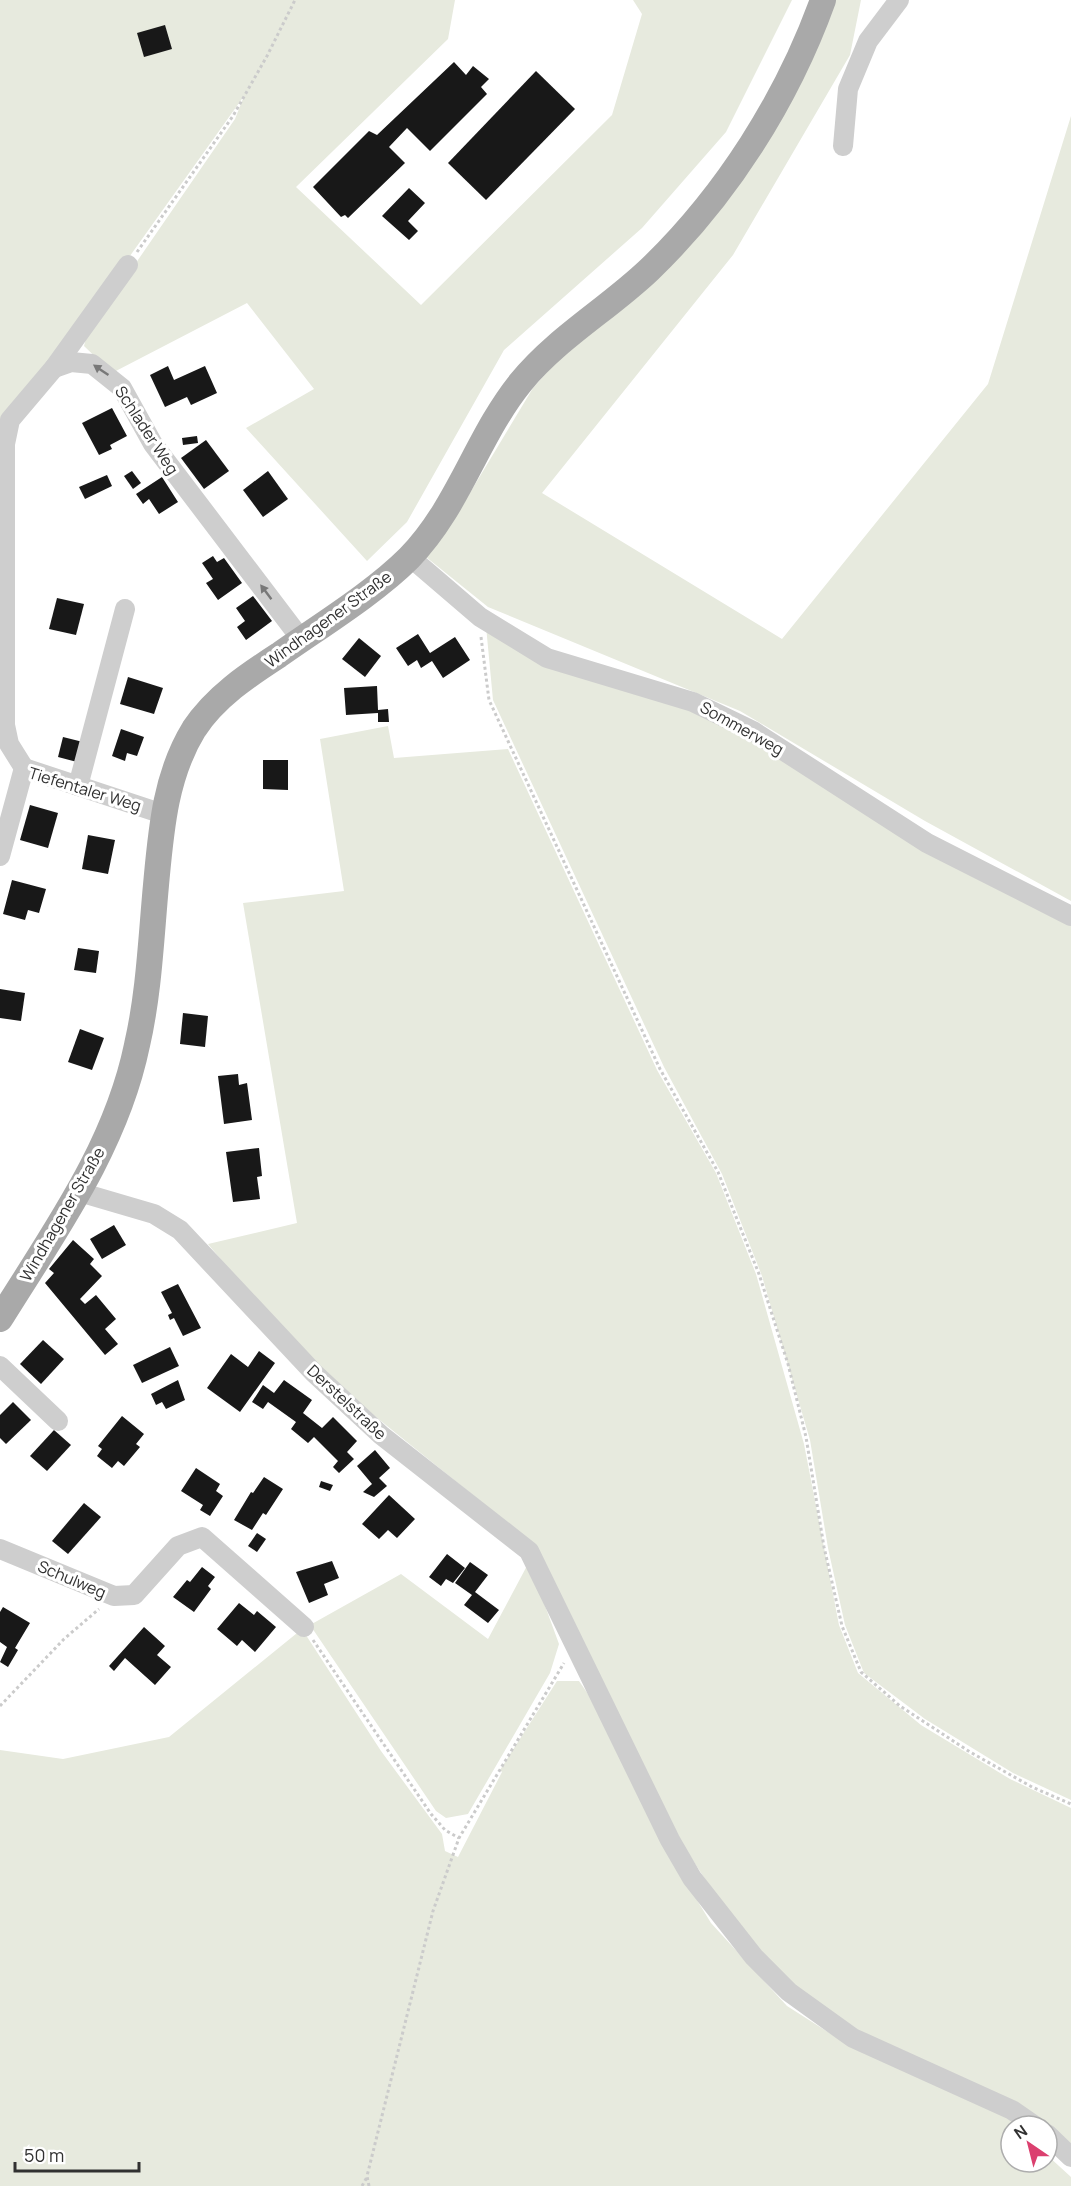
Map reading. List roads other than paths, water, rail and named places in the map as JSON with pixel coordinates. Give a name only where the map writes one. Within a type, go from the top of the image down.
[{"type":"main road","name":"Windhagener Straße","points":[[0,1318],[79,1192],[113,1122],[136,1051],[146,1004],[163,814],[176,769],[195,729],[217,702],[243,679],[393,573],[410,557],[449,507],[501,410],[518,386],[548,354],[650,269],[726,180],[754,141],[788,80],[823,0]]},
{"type":"street","points":[[843,146],[848,89],[868,41],[899,0]]},
{"type":"street","points":[[24,768],[9,744],[5,725],[4,444],[10,420],[54,368],[128,265]]},
{"type":"street","name":"Schlader Weg","points":[[54,368],[70,362],[92,364],[122,388],[153,444],[301,639]]},
{"type":"street","name":"Sommerweg","points":[[410,557],[480,617],[547,658],[693,702],[753,731],[927,843],[1071,916]]},
{"type":"street","points":[[78,786],[125,609]]},
{"type":"street","name":"Tiefentaler Weg","points":[[0,856],[24,768],[163,814]]},
{"type":"street","name":"Derstelstraße","points":[[79,1192],[154,1214],[180,1230],[210,1260],[252,1310],[364,1419],[529,1551],[670,1840],[692,1878],[754,1957],[789,1992],[853,2038],[1018,2114]]},
{"type":"street","points":[[0,1366],[58,1421]]},
{"type":"street","name":"Schulweg","points":[[0,1549],[114,1596],[134,1596],[178,1546],[202,1537],[304,1628]]},
{"type":"street","points":[[1059,2146],[1071,2157]]}]
